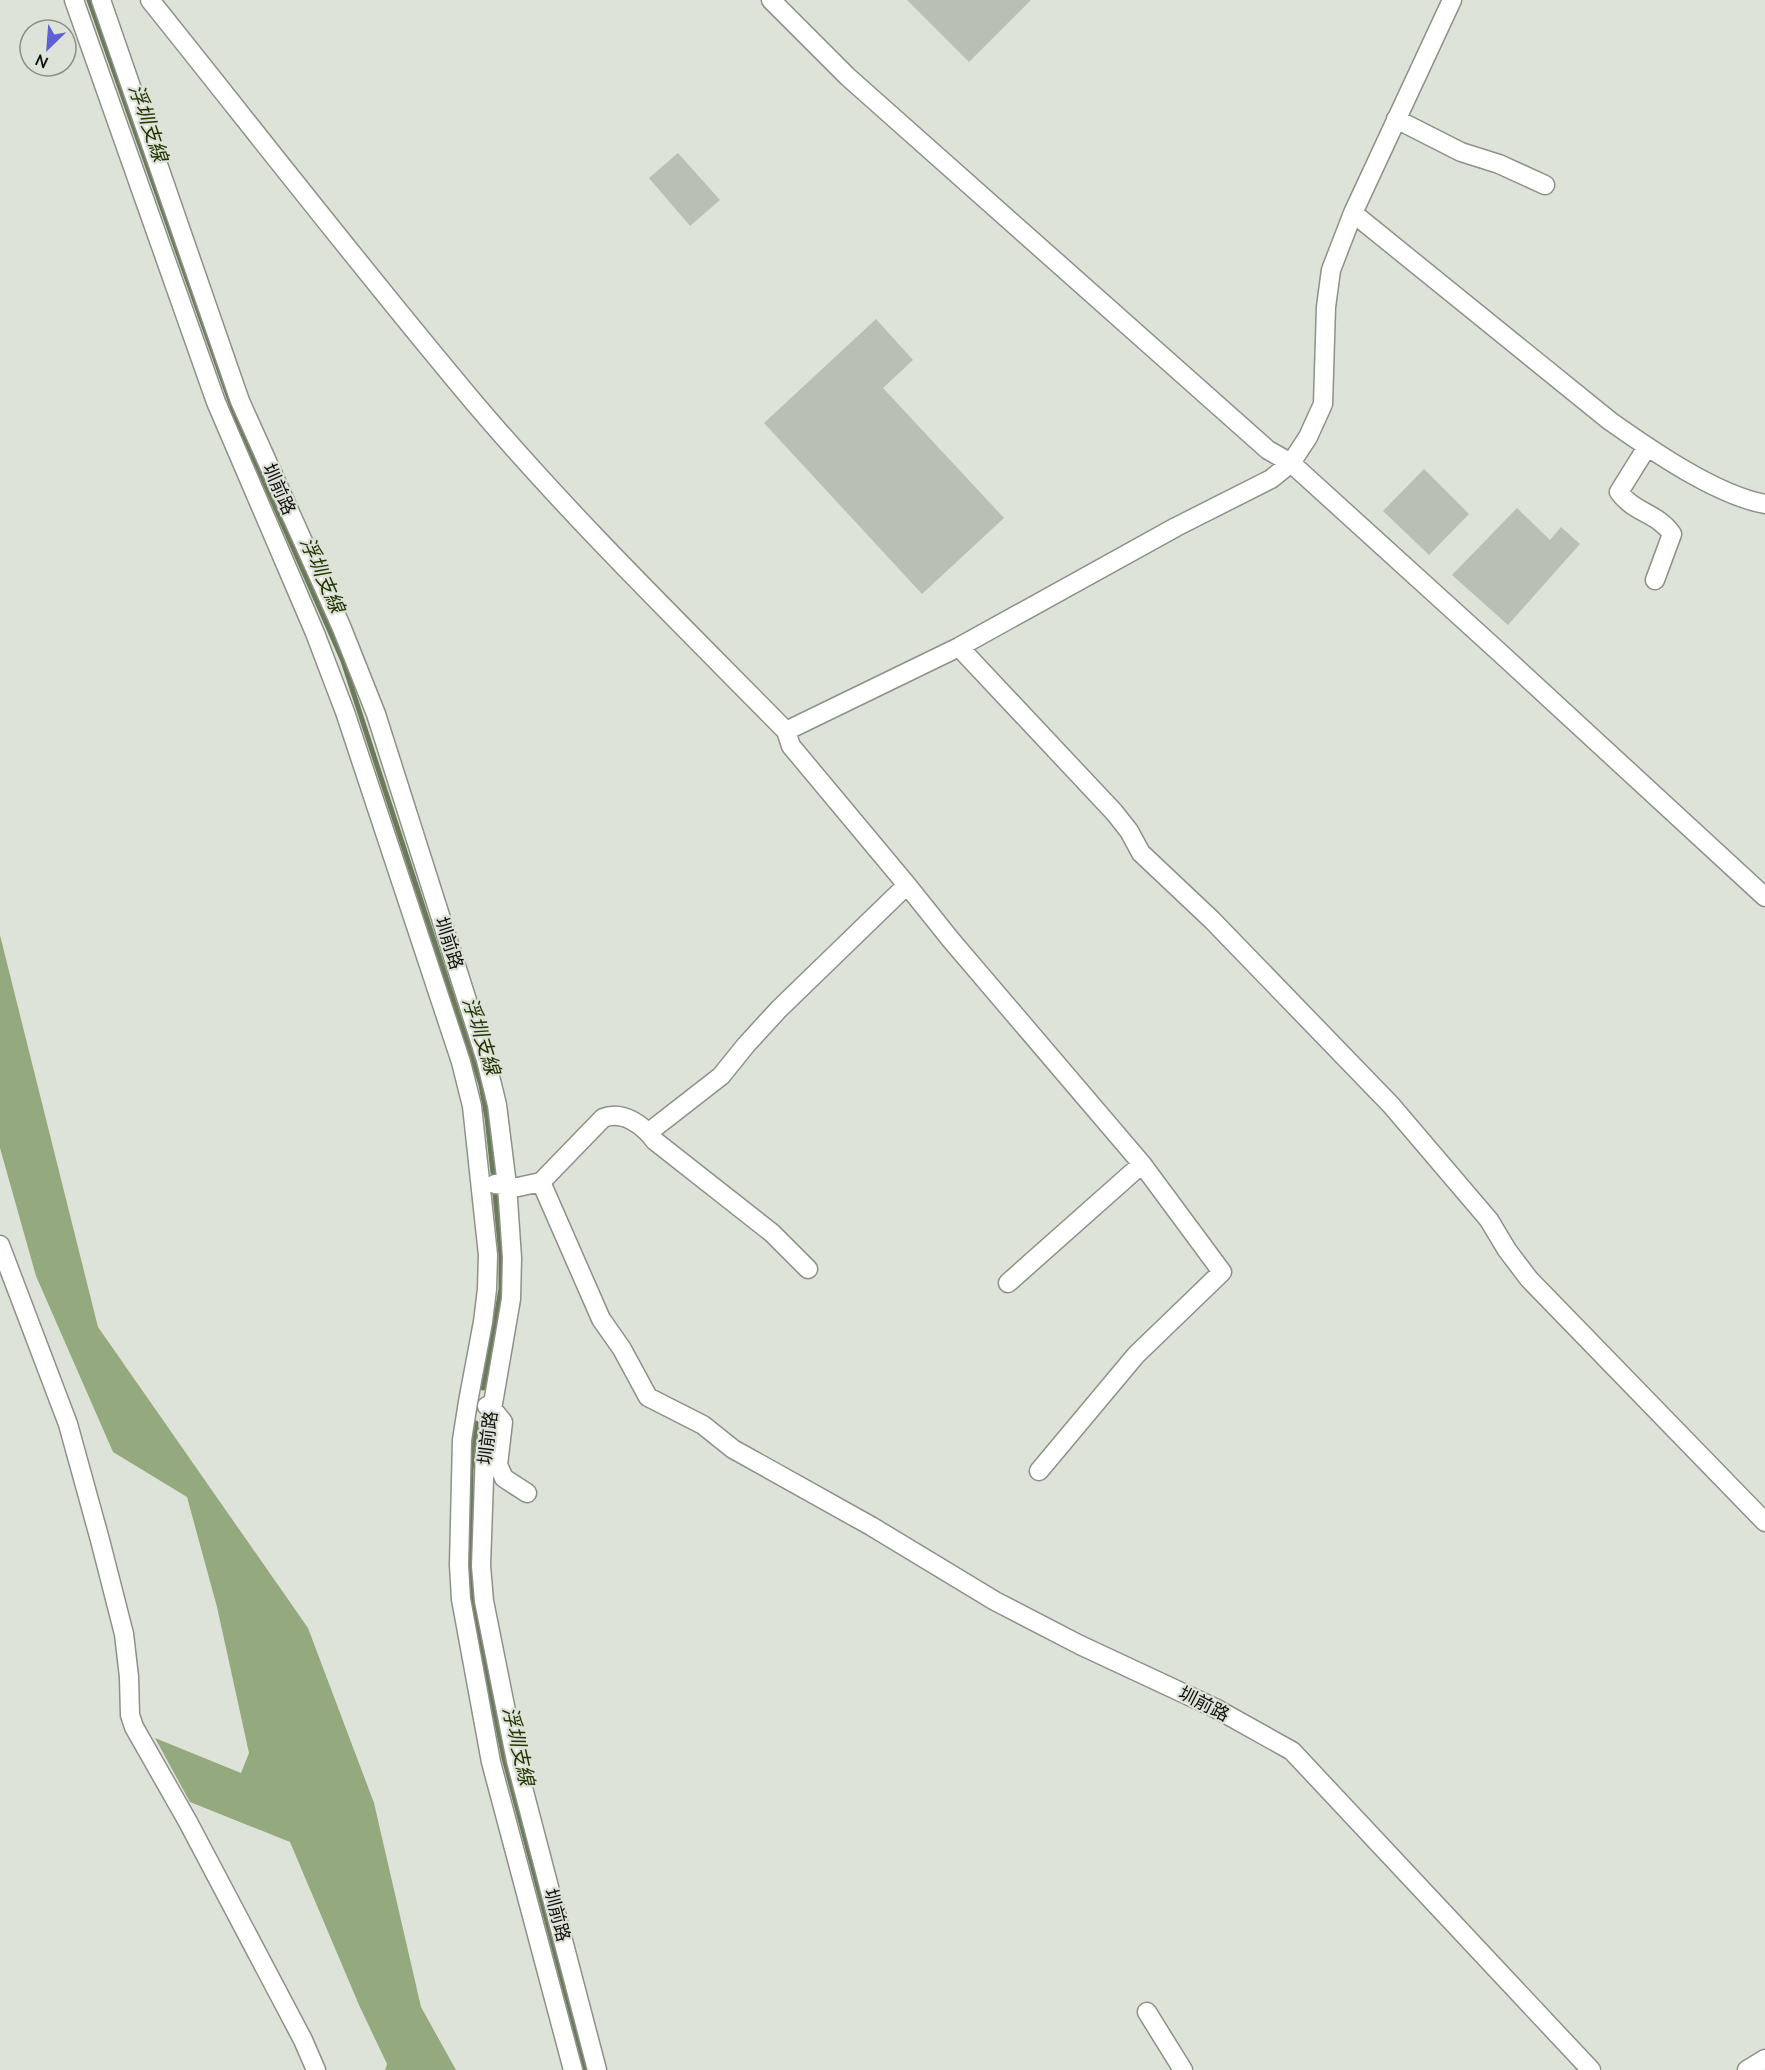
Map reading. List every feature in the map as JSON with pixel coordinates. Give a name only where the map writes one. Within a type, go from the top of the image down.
[{"type":"street","name":"圳前路","points":[[74,0],[216,402],[315,633],[345,712],[461,1062],[472,1106],[488,1255],[483,1322],[462,1440],[459,1565],[465,1627],[491,1762],[573,2070]]},
{"type":"street","name":"圳前路","points":[[101,0],[240,401],[341,626],[376,714],[486,1060],[497,1105],[507,1185],[512,1258],[511,1299],[485,1450],[482,1566],[486,1612],[516,1761],[597,2070]]},
{"type":"street","points":[[150,0],[353,255],[478,407],[584,525],[786,731],[791,746],[951,940],[1142,1164],[1222,1272],[1137,1355],[1039,1471]]},
{"type":"street","points":[[771,0],[848,77],[1268,450],[1291,463],[1765,897]]},
{"type":"street","points":[[786,731],[959,647],[1176,527],[1271,479],[1291,463],[1308,437],[1323,404],[1328,289],[1331,270],[1353,213],[1452,0]]},
{"type":"street","points":[[1396,119],[1461,152],[1499,164],[1545,185]]},
{"type":"street","points":[[1353,213],[1610,421],[1647,447],[1724,490],[1765,504]]},
{"type":"street","points":[[1647,447],[1619,492],[1626,502],[1665,523],[1672,534],[1655,580]]},
{"type":"street","points":[[959,647],[1114,812],[1129,831],[1141,853],[1212,920],[1390,1105],[1489,1220],[1507,1250],[1529,1279],[1765,1522]]},
{"type":"street","points":[[649,1132],[721,1076],[779,1009],[907,885]]},
{"type":"street","points":[[481,1183],[530,1186],[541,1182],[603,1118],[617,1115],[649,1132],[655,1141],[772,1233],[808,1269]]},
{"type":"street","points":[[1008,1283],[1142,1164]]},
{"type":"street","name":"圳前路","points":[[541,1182],[601,1319],[622,1349],[648,1397],[703,1425],[733,1449],[871,1526],[995,1601],[1080,1645],[1215,1708],[1292,1751],[1591,2070]]},
{"type":"street","points":[[0,1245],[68,1424],[89,1498],[124,1634],[129,1677],[130,1715],[134,1727],[188,1822],[303,2040],[316,2070]]},
{"type":"street","points":[[468,1402],[491,1407],[503,1422],[498,1465],[504,1478],[527,1493]]},
{"type":"street","points":[[1147,2012],[1183,2070]]},
{"type":"street","points":[[1747,2070],[1765,2059]]},
{"type":"green space","points":[[0,935],[98,1327],[308,1628],[374,1803],[421,2007],[456,2070],[385,2070],[387,2064],[359,2005],[290,1842],[190,1802],[155,1738],[241,1773],[249,1753],[217,1607],[187,1497],[113,1452],[36,1276],[0,1148]]},
{"type":"building","points":[[907,0],[1031,0],[969,62]]},
{"type":"building","points":[[678,153],[720,200],[690,226],[649,178]]},
{"type":"building","points":[[876,319],[913,360],[883,388],[1004,518],[922,594],[764,423]]},
{"type":"building","points":[[1424,469],[1469,514],[1429,555],[1383,511]]},
{"type":"building","points":[[1517,508],[1550,540],[1561,527],[1580,544],[1508,625],[1452,575]]},
{"type":"waterway","name":"浮圳支線","points":[[89,0],[236,418],[343,661],[481,1085],[493,1173]]},
{"type":"waterway","name":"浮圳支線","points":[[483,1388],[501,1289],[501,1255],[495,1194]]},
{"type":"waterway","name":"浮圳支線","points":[[476,1423],[471,1471],[473,1607],[504,1758],[586,2070]]}]
